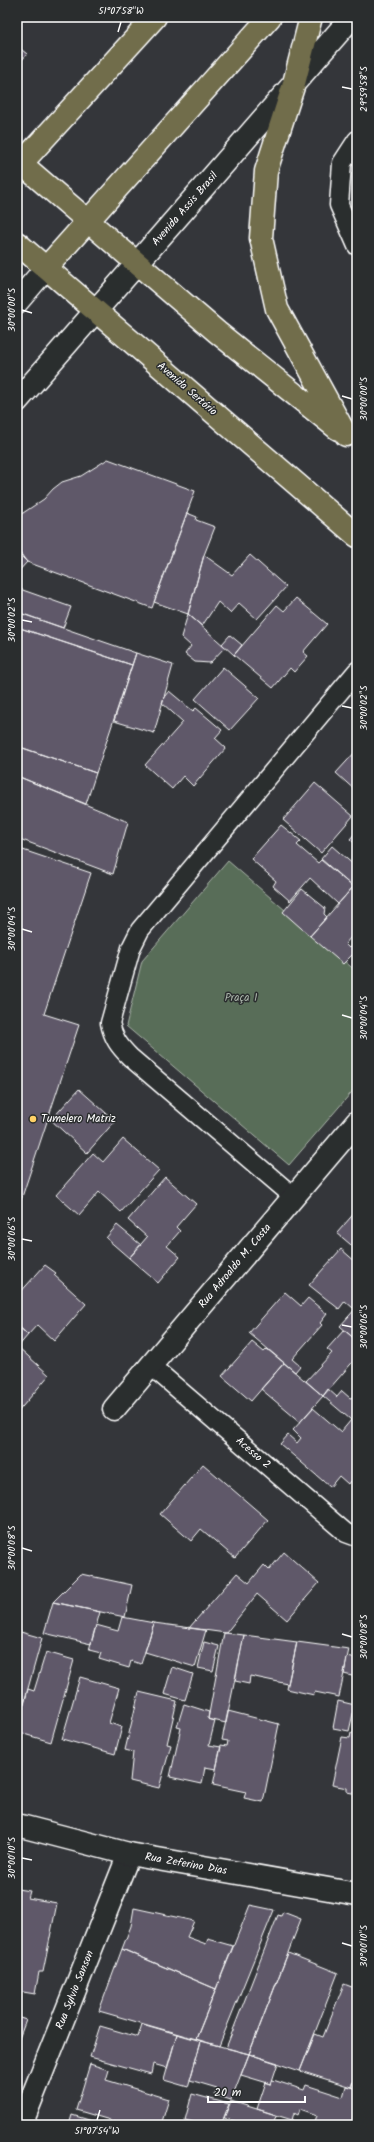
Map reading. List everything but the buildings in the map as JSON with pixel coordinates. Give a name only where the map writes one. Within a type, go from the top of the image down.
[{"type":"main road","points":[[156,17],[18,163],[217,332],[351,440]]},
{"type":"main road","points":[[46,268],[270,17]]},
{"type":"main road","points":[[311,17],[293,87],[266,171],[261,238],[277,309],[351,440]]},
{"type":"main road","name":"Avenida Sertório","points":[[17,243],[357,536]]},
{"type":"street","name":"Avenida Assis Brasil","points":[[17,401],[293,87],[352,17]]},
{"type":"street","points":[[17,302],[46,268]]},
{"type":"street","name":"Rua Adroaldo M. Costa","points":[[114,1409],[357,1122]]},
{"type":"street","name":"Rua Zeferino Dias","points":[[17,1824],[129,1854],[357,1894]]},
{"type":"street","name":"Rua Sylvio Sanson","points":[[21,2125],[129,1854]]},
{"type":"lane","points":[[357,140],[342,163],[339,205],[357,246]]},
{"type":"lane","points":[[294,1197],[130,1057],[119,1046],[112,1035],[110,1023],[131,948],[140,930],[357,671]]},
{"type":"lane","name":"Acesso 2","points":[[150,1365],[346,1534],[357,1537]]},
{"type":"green space","name":"Praça 1","points":[[228,861],[357,972],[357,1086],[289,1165],[126,1026],[142,961]]},
{"type":"place","name":"Tumelero Matriz","points":[[33,1119]]}]
